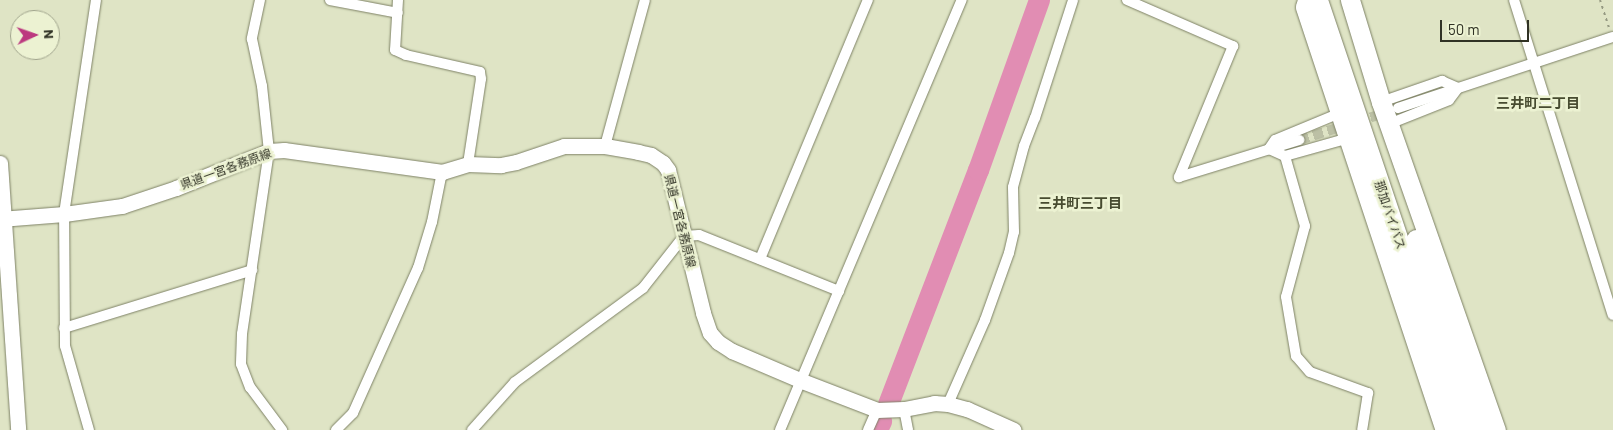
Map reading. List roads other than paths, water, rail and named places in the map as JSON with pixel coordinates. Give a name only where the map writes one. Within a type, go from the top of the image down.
[{"type":"highway","points":[[1307,0],[1305,7],[1445,430]]},
{"type":"highway","name":"那加バイパス","points":[[1318,0],[1461,399],[1480,430]]},
{"type":"highway","name":"那加バイパス","points":[[1337,0],[1461,399],[1463,430]]},
{"type":"highway","points":[[1350,0],[1390,111],[1496,430]]},
{"type":"main road","name":"県道一宮各務原線","points":[[2,218],[64,214],[122,206],[176,188],[270,151],[284,150],[442,172],[468,164],[509,163],[564,146],[605,146],[651,155],[663,163],[668,170],[703,312],[710,333],[718,342],[732,351],[802,381],[877,410],[904,409],[934,403],[948,404],[1014,430]]},
{"type":"main road","points":[[0,163],[2,218],[18,430]]},
{"type":"street","points":[[89,430],[64,346],[64,214],[96,0]]},
{"type":"street","points":[[260,0],[252,39],[262,86],[270,151],[242,334],[241,364],[250,387],[282,430]]},
{"type":"street","points":[[330,0],[398,13]]},
{"type":"street","points":[[398,0],[396,50],[406,55],[480,72],[481,79],[468,164]]},
{"type":"street","points":[[605,146],[645,0]]},
{"type":"street","points":[[760,260],[868,0]]},
{"type":"street","points":[[780,430],[962,0]]},
{"type":"street","points":[[948,404],[985,320],[1009,254],[1014,232],[1013,187],[1024,146],[1035,118],[1073,0]]},
{"type":"street","points":[[1127,0],[1233,46],[1179,177],[1300,140]]},
{"type":"street","points":[[1514,0],[1613,315]]},
{"type":"street","points":[[1390,111],[1613,37]]},
{"type":"street","points":[[1390,111],[1442,81],[1458,88]]},
{"type":"street","points":[[1390,111],[1450,100],[1458,88]]},
{"type":"street","points":[[1269,149],[1275,140],[1340,113]]},
{"type":"street","points":[[1269,149],[1284,156],[1349,138]]},
{"type":"street","points":[[1284,156],[1305,226],[1286,297],[1296,356],[1310,372],[1368,393],[1362,430]]},
{"type":"street","points":[[336,430],[353,413],[418,268],[432,222],[442,172]]},
{"type":"street","points":[[472,430],[515,382],[643,288],[684,236],[699,235],[840,292]]},
{"type":"street","points":[[64,328],[252,270]]},
{"type":"street","points":[[904,409],[908,430]]},
{"type":"street","points":[[868,430],[877,410]]},
{"type":"waterway","points":[[888,404],[978,170],[1039,0]]},
{"type":"waterway","points":[[877,430],[881,421]]},
{"type":"tunnel","points":[[1299,140],[1388,112]]},
{"type":"district","name":"三井町二丁目","points":[[1538,103]]},
{"type":"district","name":"三井町三丁目","points":[[1080,203]]}]
